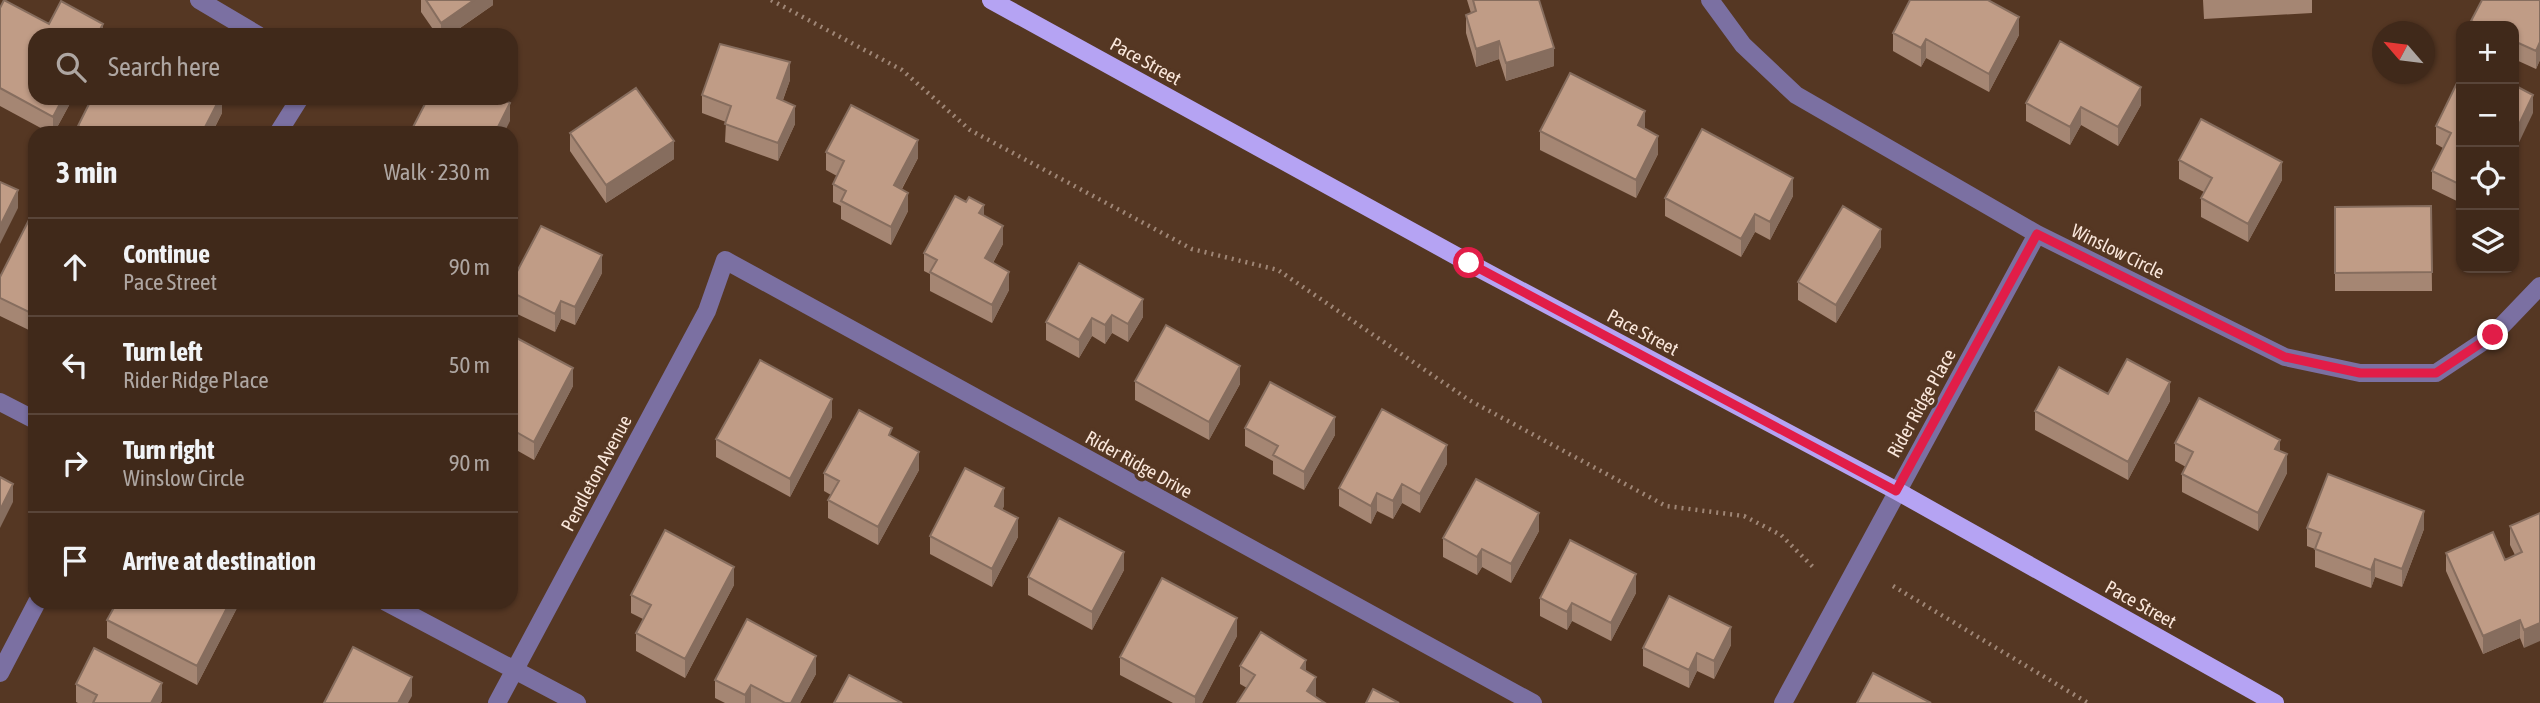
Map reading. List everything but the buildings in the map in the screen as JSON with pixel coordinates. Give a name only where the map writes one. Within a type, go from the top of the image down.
[{"type":"main road","name":"Pace Street","points":[[991,0],[1469,263],[1896,491],[2275,703]]},
{"type":"street","points":[[199,0],[246,28]]},
{"type":"street","name":"Winslow Circle","points":[[1710,0],[1742,45],[1796,95],[2037,234],[2285,357],[2360,373],[2436,373],[2493,335],[2540,286]]},
{"type":"street","points":[[282,126],[296,105]]},
{"type":"street","name":"Rider Ridge Place","points":[[1783,703],[2037,234]]},
{"type":"street","name":"Pendleton Avenue","points":[[497,703],[707,311],[725,260]]},
{"type":"street","name":"Rider Ridge Drive","points":[[725,260],[1533,703]]},
{"type":"street","points":[[0,402],[28,417]]},
{"type":"street","points":[[0,673],[33,609]]},
{"type":"street","points":[[399,609],[577,703]]},
{"type":"path","points":[[771,0],[902,71],[970,130],[1192,249],[1278,270],[1469,400],[1666,506],[1744,516],[1781,535],[1814,568]]},
{"type":"path","points":[[1893,586],[2088,703]]},
{"type":"route","points":[[1469,263],[1896,491],[2037,234],[2285,357],[2360,373],[2436,373],[2493,335]]}]
